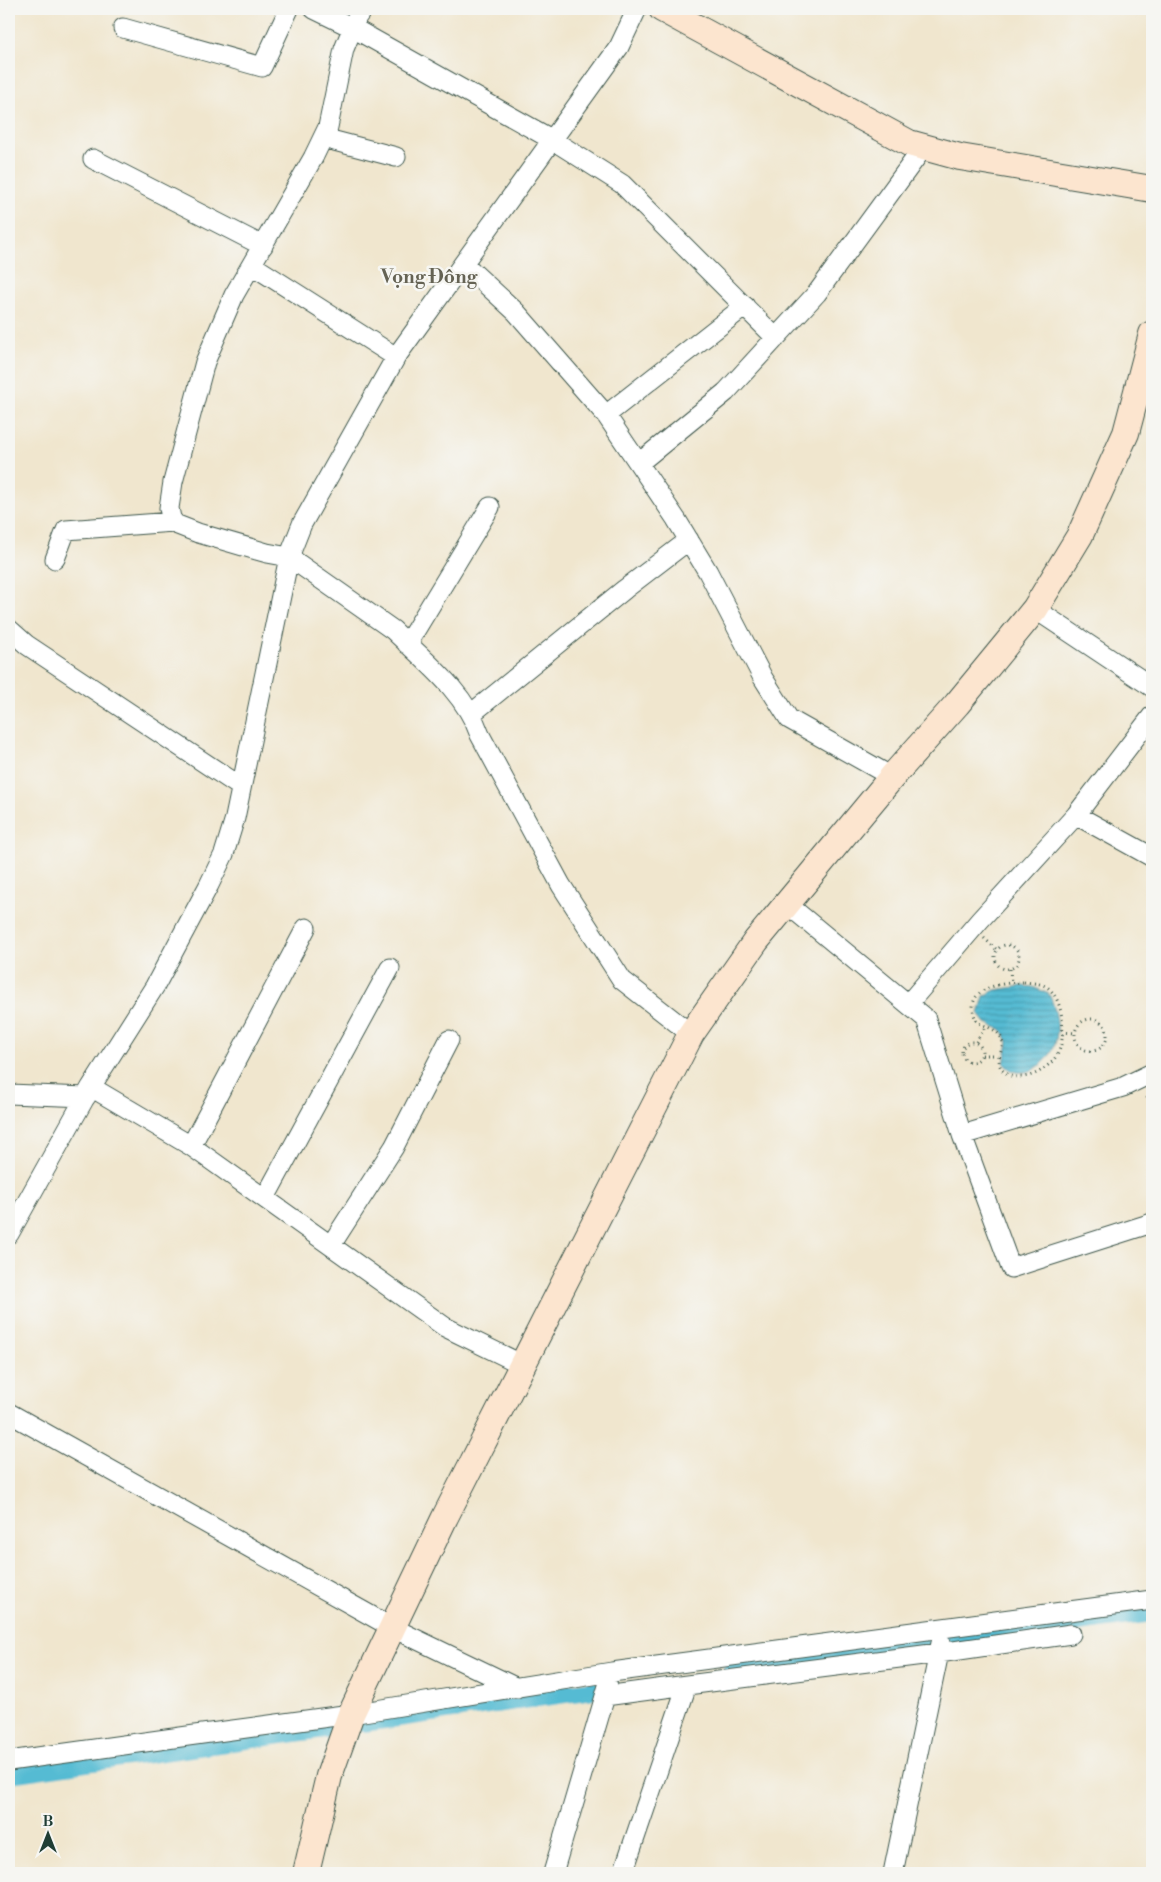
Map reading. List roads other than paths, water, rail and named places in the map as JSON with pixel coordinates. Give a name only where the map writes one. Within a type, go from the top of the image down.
[{"type":"street","points":[[123,28],[262,67],[290,9]]},
{"type":"street","points":[[314,9],[353,28],[551,139],[622,184],[776,338]]},
{"type":"street","points":[[173,522],[169,508],[173,482],[205,362],[234,295],[314,158],[328,127],[344,49],[357,17],[363,9]]},
{"type":"street","points":[[9,1234],[89,1092],[155,986],[224,854],[235,818],[289,557],[302,524],[396,357],[619,47],[637,9]]},
{"type":"street","points":[[662,9],[909,143],[960,157],[1152,189]]},
{"type":"street","points":[[323,138],[396,158]]},
{"type":"street","points":[[639,463],[726,392],[776,338],[816,293],[923,148]]},
{"type":"street","points":[[93,158],[263,246]]},
{"type":"street","points":[[464,264],[516,312],[606,415],[689,540],[708,572],[763,678],[789,719],[892,778]]},
{"type":"street","points":[[252,265],[396,357]]},
{"type":"street","points":[[606,415],[744,306]]},
{"type":"street","points":[[306,1873],[329,1776],[351,1714],[445,1517],[691,1034],[744,957],[786,904],[957,704],[1035,608],[1080,535],[1126,433],[1152,334]]},
{"type":"street","points":[[407,644],[490,507]]},
{"type":"street","points":[[55,559],[66,530],[173,522],[198,533],[267,554],[289,557],[393,630],[462,700],[561,885],[622,980],[691,1034]]},
{"type":"street","points":[[471,714],[625,589],[689,540]]},
{"type":"street","points":[[1035,608],[1152,687]]},
{"type":"street","points":[[9,629],[27,645],[241,788]]},
{"type":"street","points":[[908,1004],[980,920],[1076,815],[1152,716]]},
{"type":"street","points":[[1076,815],[1152,857]]},
{"type":"street","points":[[786,904],[926,1019],[962,1134],[1011,1268],[1152,1223]]},
{"type":"street","points":[[191,1146],[306,928]]},
{"type":"street","points":[[265,1198],[390,968]]},
{"type":"street","points":[[331,1245],[397,1141],[449,1040]]},
{"type":"street","points":[[962,1134],[1123,1087],[1152,1073]]},
{"type":"street","points":[[9,1094],[89,1092],[191,1146],[445,1326],[523,1365]]},
{"type":"street","points":[[9,1413],[393,1628],[517,1688]]},
{"type":"street","points":[[9,1761],[351,1714],[612,1672],[1152,1600]]},
{"type":"street","points":[[893,1873],[945,1627]]},
{"type":"street","points":[[605,1696],[1071,1634]]},
{"type":"street","points":[[553,1873],[612,1672]]},
{"type":"street","points":[[623,1873],[687,1685]]},
{"type":"water","points":[[1022,986],[1033,987],[1049,994],[1054,1006],[1057,1031],[1055,1044],[1047,1059],[1034,1069],[1018,1072],[1011,1070],[1004,1064],[1008,1042],[1004,1033],[1000,1029],[986,1023],[979,1014],[984,996],[995,990]]},
{"type":"waterway","points":[[732,1670],[1152,1613]]},
{"type":"waterway","points":[[363,1723],[593,1690]]},
{"type":"waterway","points":[[9,1774],[331,1728]]},
{"type":"district","name":"Vọng Đông","points":[[429,277]]}]
